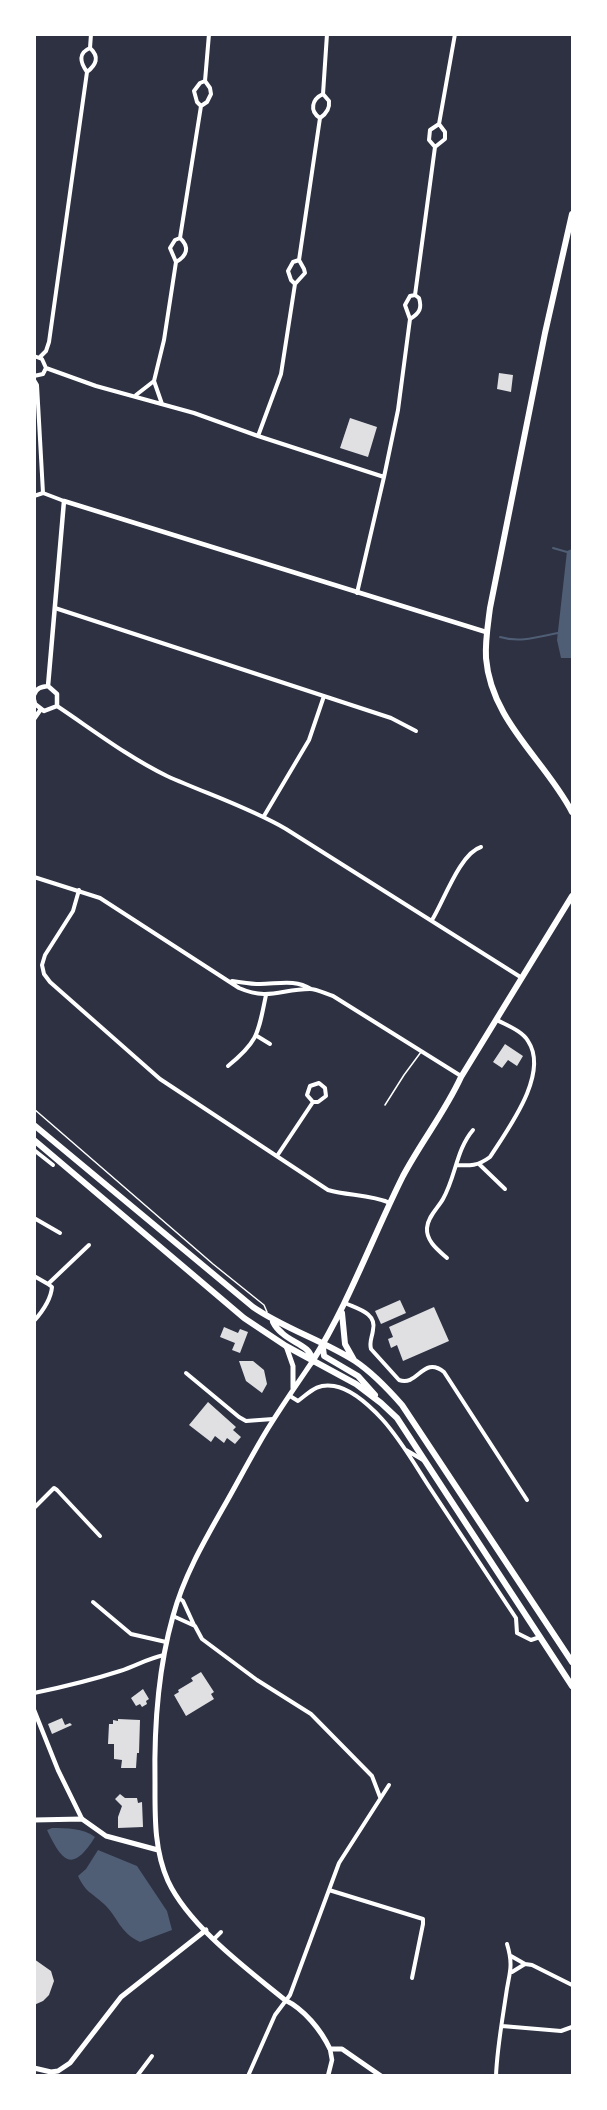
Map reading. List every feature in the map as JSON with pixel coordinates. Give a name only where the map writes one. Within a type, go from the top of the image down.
[{"type":"highway","points":[[573,214],[545,333],[486,632],[488,674],[504,714],[573,812]]},
{"type":"highway","points":[[312,1362],[342,1311],[390,1203],[421,1145],[573,896]]},
{"type":"highway","points":[[34,1125],[270,1319],[281,1333],[310,1352],[312,1362]]},
{"type":"highway","points":[[34,1140],[244,1318],[312,1362],[356,1384],[397,1418],[573,1686]]},
{"type":"highway","points":[[342,1311],[345,1344],[354,1361]]},
{"type":"highway","points":[[270,1319],[354,1361],[376,1378],[402,1406],[573,1662]]},
{"type":"highway","points":[[323,1345],[324,1356],[364,1381],[381,1403]]},
{"type":"main road","points":[[286,1346],[293,1366],[292,1393]]},
{"type":"main road","points":[[312,1362],[274,1419],[193,1562],[173,1616],[164,1655],[154,1769],[158,1850],[169,1883],[188,1911],[206,1930],[233,1957],[285,2000],[292,2003],[325,2038],[330,2049],[342,2049],[381,2076]]},
{"type":"main road","points":[[34,1820],[82,1819],[106,1836],[158,1850]]},
{"type":"main road","points":[[34,2067],[58,2073],[85,2046],[121,1996],[206,1930]]},
{"type":"street","points":[[87,72],[97,61],[95,53],[90,48],[91,34]]},
{"type":"street","points":[[180,238],[201,106],[207,102],[211,94],[205,81],[209,34]]},
{"type":"street","points":[[258,436],[280,374],[295,284],[304,273],[299,260],[320,118],[329,108],[329,101],[323,94],[327,34]]},
{"type":"street","points":[[435,147],[429,140],[430,130],[439,124],[455,34]]},
{"type":"street","points":[[43,493],[34,378],[43,374],[46,368],[44,362],[37,357],[46,351],[50,342],[87,72],[82,65],[81,55],[90,48]]},
{"type":"street","points":[[201,106],[197,102],[195,91],[200,83],[205,81]]},
{"type":"street","points":[[320,118],[314,112],[313,105],[316,98],[323,94]]},
{"type":"street","points":[[415,295],[435,147],[445,139],[445,132],[439,124]]},
{"type":"street","points":[[176,262],[183,258],[186,252],[186,244],[180,238]]},
{"type":"street","points":[[162,404],[154,381],[164,340],[176,262],[170,248],[175,240],[180,238]]},
{"type":"street","points":[[295,284],[288,271],[294,262],[299,260]]},
{"type":"street","points":[[410,319],[419,313],[421,307],[419,298],[415,295]]},
{"type":"street","points":[[357,592],[398,410],[410,319],[405,305],[410,296],[415,295]]},
{"type":"street","points":[[46,368],[96,386],[194,413],[384,477]]},
{"type":"street","points":[[135,395],[154,381]]},
{"type":"street","points":[[34,495],[43,493],[486,632]]},
{"type":"street","points":[[48,686],[64,501]]},
{"type":"street","points":[[55,608],[391,717],[416,731]]},
{"type":"street","points":[[35,692],[41,687],[48,686],[57,694],[57,706]]},
{"type":"street","points":[[264,816],[309,740],[324,696]]},
{"type":"street","points":[[34,700],[44,711],[57,706]]},
{"type":"street","points":[[57,706],[166,775],[264,816],[432,920],[522,979]]},
{"type":"street","points":[[34,719],[41,709]]},
{"type":"street","points":[[432,920],[457,873],[474,849],[481,847]]},
{"type":"street","points":[[34,877],[100,898],[228,981],[249,992],[266,995],[311,989]]},
{"type":"street","points":[[79,890],[73,911],[42,964],[44,974],[50,982],[160,1079],[328,1190],[341,1194],[380,1198],[390,1203]]},
{"type":"street","points":[[228,981],[250,984],[290,982],[304,984],[311,989],[333,996],[461,1077]]},
{"type":"street","points":[[228,1066],[247,1051],[257,1036],[266,995]]},
{"type":"street","points":[[456,1165],[473,1167],[490,1156],[529,1090],[533,1053],[528,1041],[520,1032],[497,1020]]},
{"type":"street","points":[[257,1036],[270,1044]]},
{"type":"street","points":[[314,1083],[322,1084],[327,1092],[326,1096],[318,1102],[313,1102],[307,1095],[308,1090],[314,1083]]},
{"type":"street","points":[[277,1156],[313,1102]]},
{"type":"street","points":[[447,1258],[429,1239],[427,1229],[429,1220],[452,1180],[460,1149],[473,1130]]},
{"type":"street","points":[[34,1150],[53,1165]]},
{"type":"street","points":[[479,1164],[505,1189]]},
{"type":"street","points":[[35,1220],[60,1233]]},
{"type":"street","points":[[48,1284],[89,1245]]},
{"type":"street","points":[[34,1276],[52,1287],[52,1292],[42,1311],[34,1320]]},
{"type":"street","points":[[345,1303],[372,1317],[374,1327],[369,1343],[371,1349],[399,1380],[408,1381],[428,1367],[439,1368],[444,1372],[527,1500]]},
{"type":"street","points":[[186,1373],[239,1418],[246,1421],[274,1419]]},
{"type":"street","points":[[292,1393],[298,1401],[315,1387],[332,1385],[358,1398],[375,1412],[404,1447],[516,1618],[517,1633],[531,1640],[541,1636]]},
{"type":"street","points":[[404,1447],[426,1462]]},
{"type":"street","points":[[34,1508],[54,1488],[100,1536]]},
{"type":"street","points":[[179,1598],[183,1601],[202,1639],[257,1680],[311,1714],[372,1776],[380,1798]]},
{"type":"street","points":[[93,1602],[131,1634],[167,1642]]},
{"type":"street","points":[[173,1616],[195,1626]]},
{"type":"street","points":[[34,1693],[112,1674],[147,1659],[164,1655]]},
{"type":"street","points":[[34,1710],[58,1770],[82,1819]]},
{"type":"street","points":[[248,2076],[275,2015],[290,1995],[345,1850],[389,1785]]},
{"type":"street","points":[[329,1890],[423,1919],[412,1978]]},
{"type":"street","points":[[214,1938],[221,1932]]},
{"type":"street","points":[[496,2076],[507,1987],[512,1972],[507,1944]]},
{"type":"street","points":[[510,1955],[573,1985]]},
{"type":"street","points":[[512,1972],[525,1964]]},
{"type":"street","points":[[502,2026],[561,2031],[573,2027]]},
{"type":"street","points":[[328,2076],[332,2060],[330,2049]]},
{"type":"street","points":[[137,2076],[152,2056]]},
{"type":"lane","points":[[385,1105],[421,1051]]},
{"type":"lane","points":[[34,1109],[213,1264],[264,1305],[270,1319]]},
{"type":"water","points":[[572,549],[572,658],[561,658],[557,640],[567,551]]},
{"type":"water","points":[[52,1828],[80,1830],[95,1837],[80,1855],[69,1859],[58,1850],[47,1830]]},
{"type":"water","points":[[98,1850],[137,1866],[167,1911],[172,1930],[140,1942],[127,1934],[109,1909],[86,1889],[78,1876],[86,1869]]},
{"type":"building","points":[[499,373],[513,375],[511,392],[497,389]]},
{"type":"building","points":[[350,418],[377,427],[368,457],[340,448]]},
{"type":"building","points":[[505,1044],[523,1056],[517,1066],[508,1060],[502,1068],[493,1062]]},
{"type":"building","points":[[400,1300],[406,1313],[381,1324],[375,1311]]},
{"type":"building","points":[[434,1307],[449,1341],[403,1361],[397,1345],[391,1348],[388,1339],[393,1337],[389,1327]]},
{"type":"building","points":[[224,1327],[238,1333],[240,1329],[248,1332],[240,1353],[232,1350],[235,1343],[220,1337]]},
{"type":"building","points":[[239,1361],[253,1361],[264,1370],[267,1384],[262,1393],[246,1381]]},
{"type":"building","points":[[208,1402],[236,1427],[233,1430],[241,1437],[235,1444],[227,1438],[224,1443],[215,1436],[211,1442],[189,1425]]},
{"type":"building","points":[[201,1672],[214,1692],[211,1694],[214,1699],[186,1716],[174,1695],[193,1681],[191,1678]]},
{"type":"building","points":[[143,1689],[149,1699],[146,1701],[147,1704],[142,1707],[140,1704],[136,1706],[131,1698]]},
{"type":"building","points":[[62,1718],[65,1725],[70,1723],[72,1725],[52,1734],[48,1724]]},
{"type":"building","points":[[118,1719],[140,1720],[136,1768],[121,1768],[122,1760],[114,1759],[114,1744],[108,1744],[109,1724],[113,1724],[113,1720],[118,1721]]},
{"type":"building","points":[[120,1794],[125,1798],[137,1798],[138,1803],[142,1802],[143,1827],[118,1828],[118,1817],[122,1806],[115,1799]]},
{"type":"building","points":[[34,1959],[51,1971],[54,1981],[49,1995],[34,2005]]},
{"type":"waterway","points":[[553,548],[567,552]]},
{"type":"waterway","points":[[500,637],[522,639],[558,633]]}]
